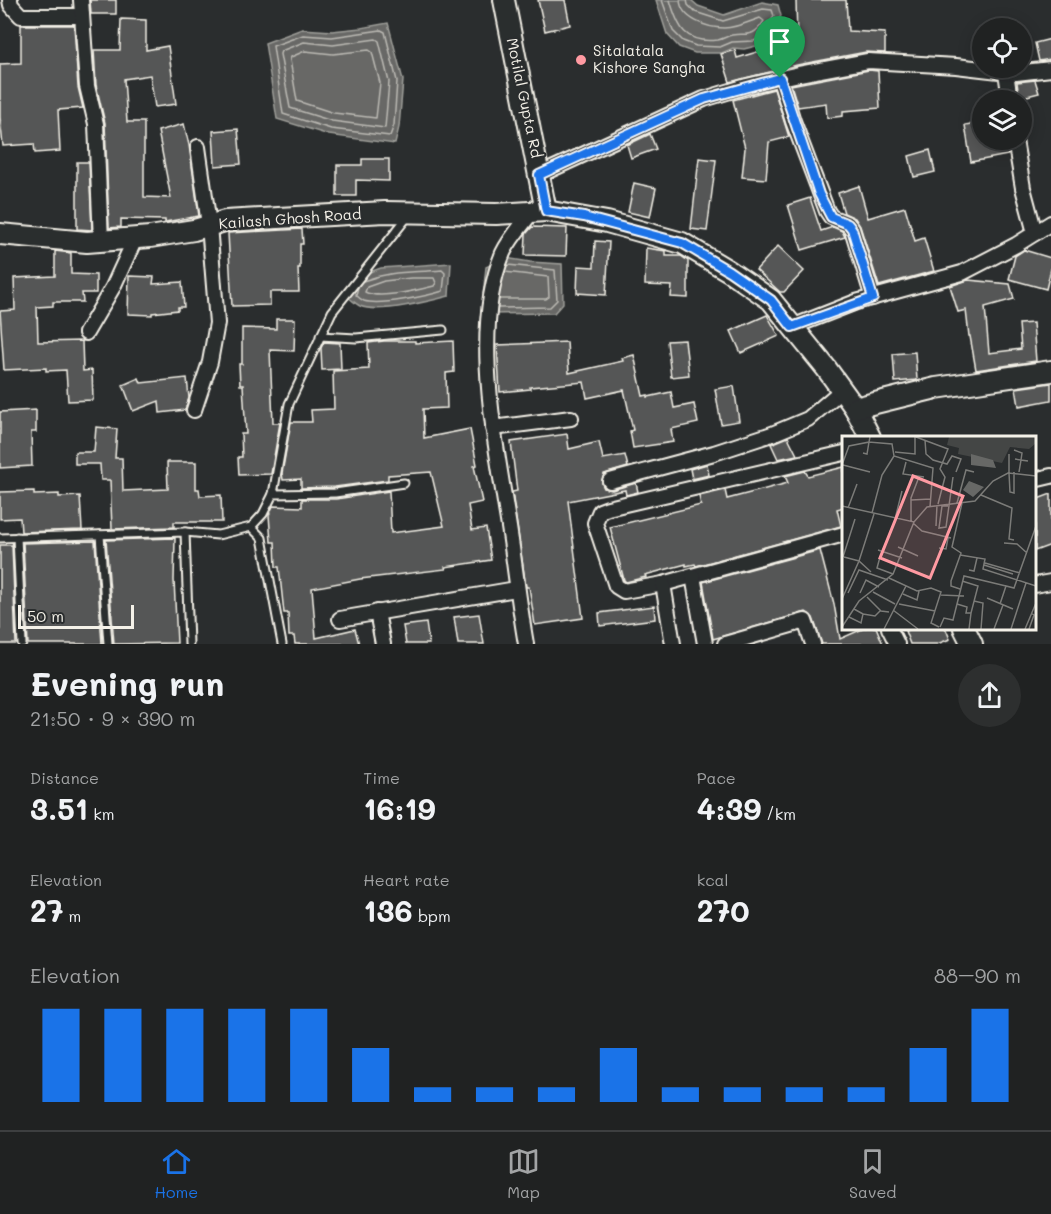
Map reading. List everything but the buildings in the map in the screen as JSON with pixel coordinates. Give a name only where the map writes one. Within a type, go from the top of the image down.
[{"type":"street","points":[[10,0],[11,5],[21,16],[82,16]]},
{"type":"street","points":[[81,0],[87,86],[96,124],[101,241]]},
{"type":"street","name":"Motilal Gupta Rd","points":[[504,0],[539,175],[539,212]]},
{"type":"street","points":[[539,175],[704,99],[780,78],[868,61],[972,68]]},
{"type":"street","points":[[1032,71],[1051,69]]},
{"type":"street","points":[[780,78],[819,194],[831,217],[848,224],[852,229],[873,298]]},
{"type":"street","points":[[194,410],[210,362],[218,323],[209,225],[198,147]]},
{"type":"street","points":[[1017,150],[1023,188],[1035,232]]},
{"type":"street","name":"Kailash Ghosh Road","points":[[0,234],[87,242],[135,239],[225,221],[385,212],[496,214],[539,212]]},
{"type":"street","points":[[526,644],[493,428],[487,341],[492,292],[503,253],[509,242],[539,212],[595,220],[682,243],[729,271],[771,300],[842,390],[855,408],[869,436]]},
{"type":"street","points":[[792,327],[873,298],[962,273],[1016,245],[1051,223]]},
{"type":"street","points":[[86,333],[113,287],[135,239]]},
{"type":"street","points":[[855,408],[936,388],[1051,371]]},
{"type":"street","points":[[610,481],[714,453],[772,434],[808,419],[842,390]]},
{"type":"street","points":[[493,428],[571,418]]},
{"type":"street","points":[[842,453],[600,511],[595,523],[616,586],[624,591],[663,584],[842,535]]},
{"type":"street","points":[[1036,480],[1051,476]]},
{"type":"street","points":[[693,576],[705,644]]},
{"type":"street","points":[[1036,585],[1051,582]]},
{"type":"street","points":[[663,584],[673,644]]},
{"type":"street","points":[[340,619],[516,589]]},
{"type":"street","points":[[377,612],[383,644]]},
{"type":"street","points":[[725,644],[805,621],[813,644]]},
{"type":"street","points":[[890,629],[897,644]]},
{"type":"street","points":[[965,629],[972,644]]},
{"type":"lane","points":[[0,538],[185,532],[218,535],[251,527],[263,514],[273,494],[289,404],[332,312],[411,213]]},
{"type":"lane","points":[[320,336],[357,338],[443,330]]},
{"type":"lane","points":[[273,494],[336,493],[404,483]]},
{"type":"lane","points":[[251,527],[262,538],[282,644]]},
{"type":"lane","points":[[185,532],[189,644]]},
{"type":"lane","points":[[100,535],[108,644]]},
{"type":"lane","points":[[18,537],[22,644]]},
{"type":"water","points":[[656,0],[691,0],[698,6],[724,15],[762,2],[778,5],[781,16],[767,40],[756,46],[744,49],[733,48],[722,53],[695,53],[679,47],[667,34]]},
{"type":"water","points":[[388,23],[403,80],[399,127],[395,144],[329,135],[277,119],[265,43],[302,29],[332,31]]},
{"type":"water","points":[[505,258],[562,264],[563,303],[554,313],[491,314],[483,296],[486,267]]},
{"type":"water","points":[[451,263],[449,296],[378,309],[360,306],[349,298],[355,277],[381,268]]},
{"type":"place","name":"Sitalatala Kishore Sangha","points":[[581,60]]},
{"type":"route","points":[[780,78],[819,194],[831,217],[848,224],[852,229],[873,298],[856,302],[792,327],[771,300],[682,243],[584,217],[546,211],[539,175],[704,99],[780,78]]}]
